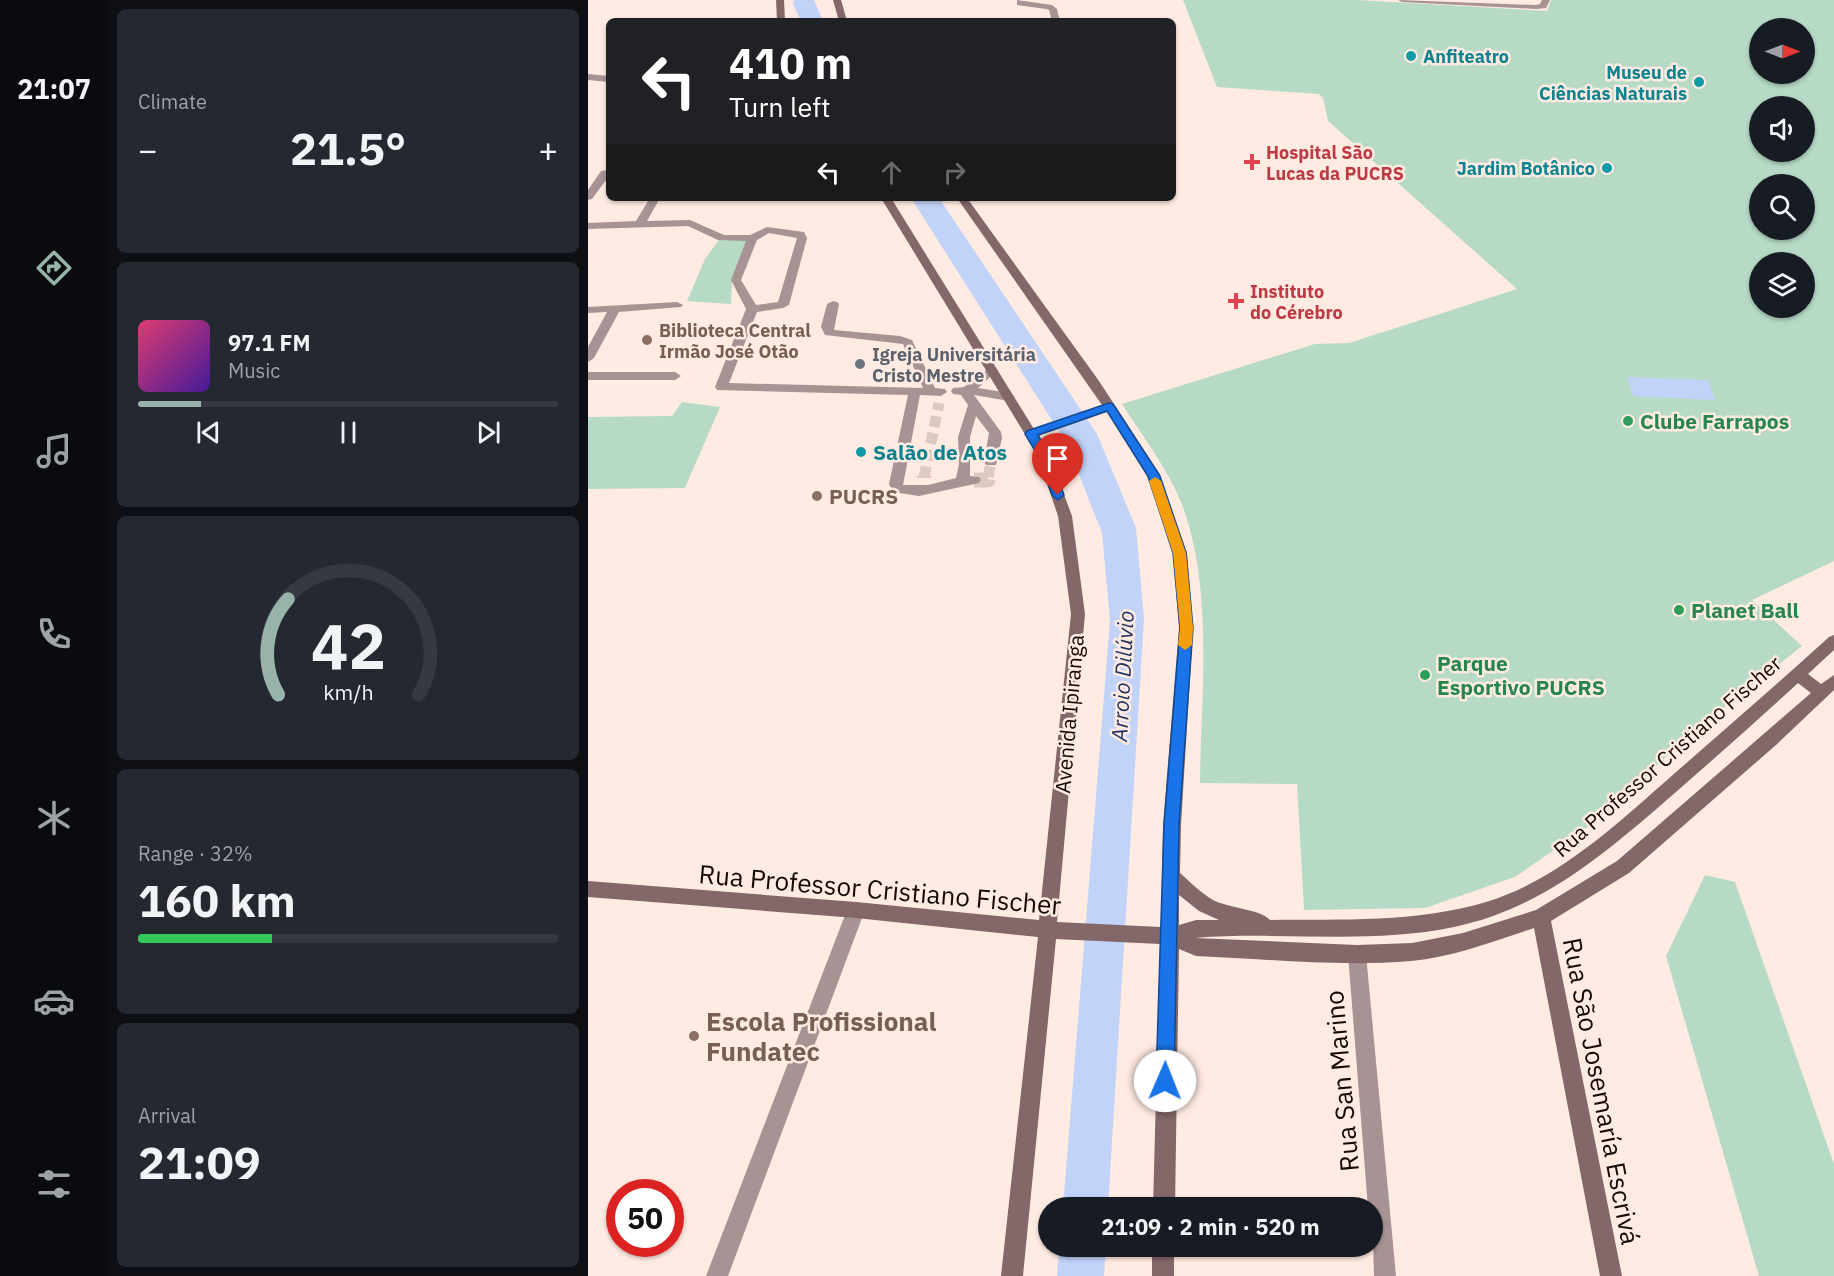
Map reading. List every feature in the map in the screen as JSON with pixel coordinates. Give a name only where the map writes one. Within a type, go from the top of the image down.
[{"type":"main road","points":[[780,0],[781,18]]},
{"type":"main road","points":[[837,0],[842,18]]},
{"type":"main road","name":"Avenida Ipiranga","points":[[888,201],[1009,397],[1038,431],[1043,454],[1065,516],[1078,614],[1012,1276]]},
{"type":"main road","points":[[964,201],[1109,407],[1154,476],[1180,553],[1186,628],[1170,876],[1164,1197]]},
{"type":"main road","points":[[1038,431],[1109,407]]},
{"type":"main road","name":"Rua Professor Cristiano Fischer","points":[[588,889],[856,910],[1047,930],[1148,936],[1168,936],[1196,929],[1411,926],[1455,918],[1496,908],[1533,893],[1597,849],[1751,718],[1834,640]]},
{"type":"main road","points":[[1797,674],[1828,687]]},
{"type":"main road","name":"Rua Professor Cristiano Fischer","points":[[1168,936],[1196,947],[1357,954],[1412,952],[1463,942],[1541,917],[1623,867],[1828,687]]},
{"type":"main road","points":[[1170,876],[1205,905],[1222,913],[1279,928]]},
{"type":"main road","points":[[1463,942],[1533,893]]},
{"type":"main road","name":"Rua São Josemaría Escrivá","points":[[1541,917],[1611,1276]]},
{"type":"main road","points":[[1163,1257],[1163,1276]]},
{"type":"street","points":[[1402,0],[1543,4]]},
{"type":"street","points":[[1021,1],[1049,6],[1053,9],[1055,18]]},
{"type":"street","points":[[588,77],[606,79]]},
{"type":"street","points":[[588,197],[606,173]]},
{"type":"street","points":[[640,224],[653,201]]},
{"type":"street","points":[[588,226],[690,223],[722,238],[752,238],[767,230],[800,234],[802,238],[783,305],[752,309]]},
{"type":"street","points":[[752,238],[736,280],[752,309]]},
{"type":"street","points":[[752,309],[721,387],[915,392],[937,395],[908,342],[900,339],[839,336],[829,333],[827,327],[833,304]]},
{"type":"street","points":[[588,310],[677,305]]},
{"type":"street","points":[[588,358],[616,307]]},
{"type":"street","points":[[963,391],[992,370]]},
{"type":"street","points":[[588,376],[675,376]]},
{"type":"street","points":[[963,391],[1009,397]]},
{"type":"street","points":[[963,391],[995,432],[996,438],[992,458],[965,455]]},
{"type":"street","points":[[915,392],[896,484],[898,489],[905,491],[923,484],[946,487],[968,480],[964,444],[966,428],[974,406]]},
{"type":"street","points":[[717,1276],[856,910]]},
{"type":"street","name":"Rua San Marino","points":[[1357,954],[1385,1276]]},
{"type":"green space","points":[[1183,0],[1357,0],[1547,11],[1551,0],[1834,0],[1834,561],[1752,600],[1802,646],[1693,732],[1599,819],[1515,877],[1425,908],[1304,910],[1297,784],[1200,783],[1203,641],[1198,569],[1181,502],[1154,452],[1122,404],[1315,344],[1349,343],[1517,289],[1328,121],[1323,98],[1319,94],[1217,87]]},
{"type":"green space","points":[[719,240],[747,240],[732,281],[731,304],[687,301],[705,259]]},
{"type":"green space","points":[[682,402],[720,407],[685,488],[588,489],[588,417],[672,416]]},
{"type":"green space","points":[[1705,875],[1735,882],[1834,1164],[1834,1276],[1759,1276],[1666,956]]},
{"type":"water","points":[[794,0],[814,0],[822,18],[800,18],[793,4]]},
{"type":"water","name":"Arroio Dilúvio","points":[[913,201],[941,201],[1097,434],[1136,528],[1144,619],[1109,1197],[1064,1197],[1110,621],[1102,533],[1067,444]]},
{"type":"water","points":[[1627,377],[1708,380],[1715,400],[1633,396]]},
{"type":"water","points":[[1058,1257],[1105,1257],[1104,1276],[1057,1276]]},
{"type":"tunnel","points":[[924,477],[939,403]]},
{"type":"tunnel","points":[[988,477],[991,462]]},
{"type":"tunnel","points":[[974,480],[988,480],[989,476]]},
{"type":"slow traffic","points":[[1155,481],[1180,553],[1186,628],[1185,645]]},
{"type":"place","name":"Anfiteatro","points":[[1411,56]]},
{"type":"place","name":"Museu de Ciências Naturais","points":[[1699,82]]},
{"type":"place","name":"Hospital São Lucas da PUCRS","points":[[1252,162]]},
{"type":"place","name":"Jardim Botânico","points":[[1607,168]]},
{"type":"place","name":"Instituto do Cérebro","points":[[1236,301]]},
{"type":"place","name":"Biblioteca Central Irmão José Otão","points":[[647,340]]},
{"type":"place","name":"Igreja Universitária Cristo Mestre","points":[[860,364]]},
{"type":"place","name":"Clube Farrapos","points":[[1628,421]]},
{"type":"place","name":"Salão de Atos","points":[[861,452]]},
{"type":"place","name":"PUCRS","points":[[817,496]]},
{"type":"place","name":"Planet Ball","points":[[1679,610]]},
{"type":"place","name":"Parque Esportivo PUCRS","points":[[1425,675]]},
{"type":"place","name":"Escola Profissional Fundatec","points":[[694,1036]]},
{"type":"route","points":[[1058,495],[1043,454],[1031,434],[1109,407],[1154,476],[1180,553],[1186,628],[1172,825],[1165,1081]]}]
